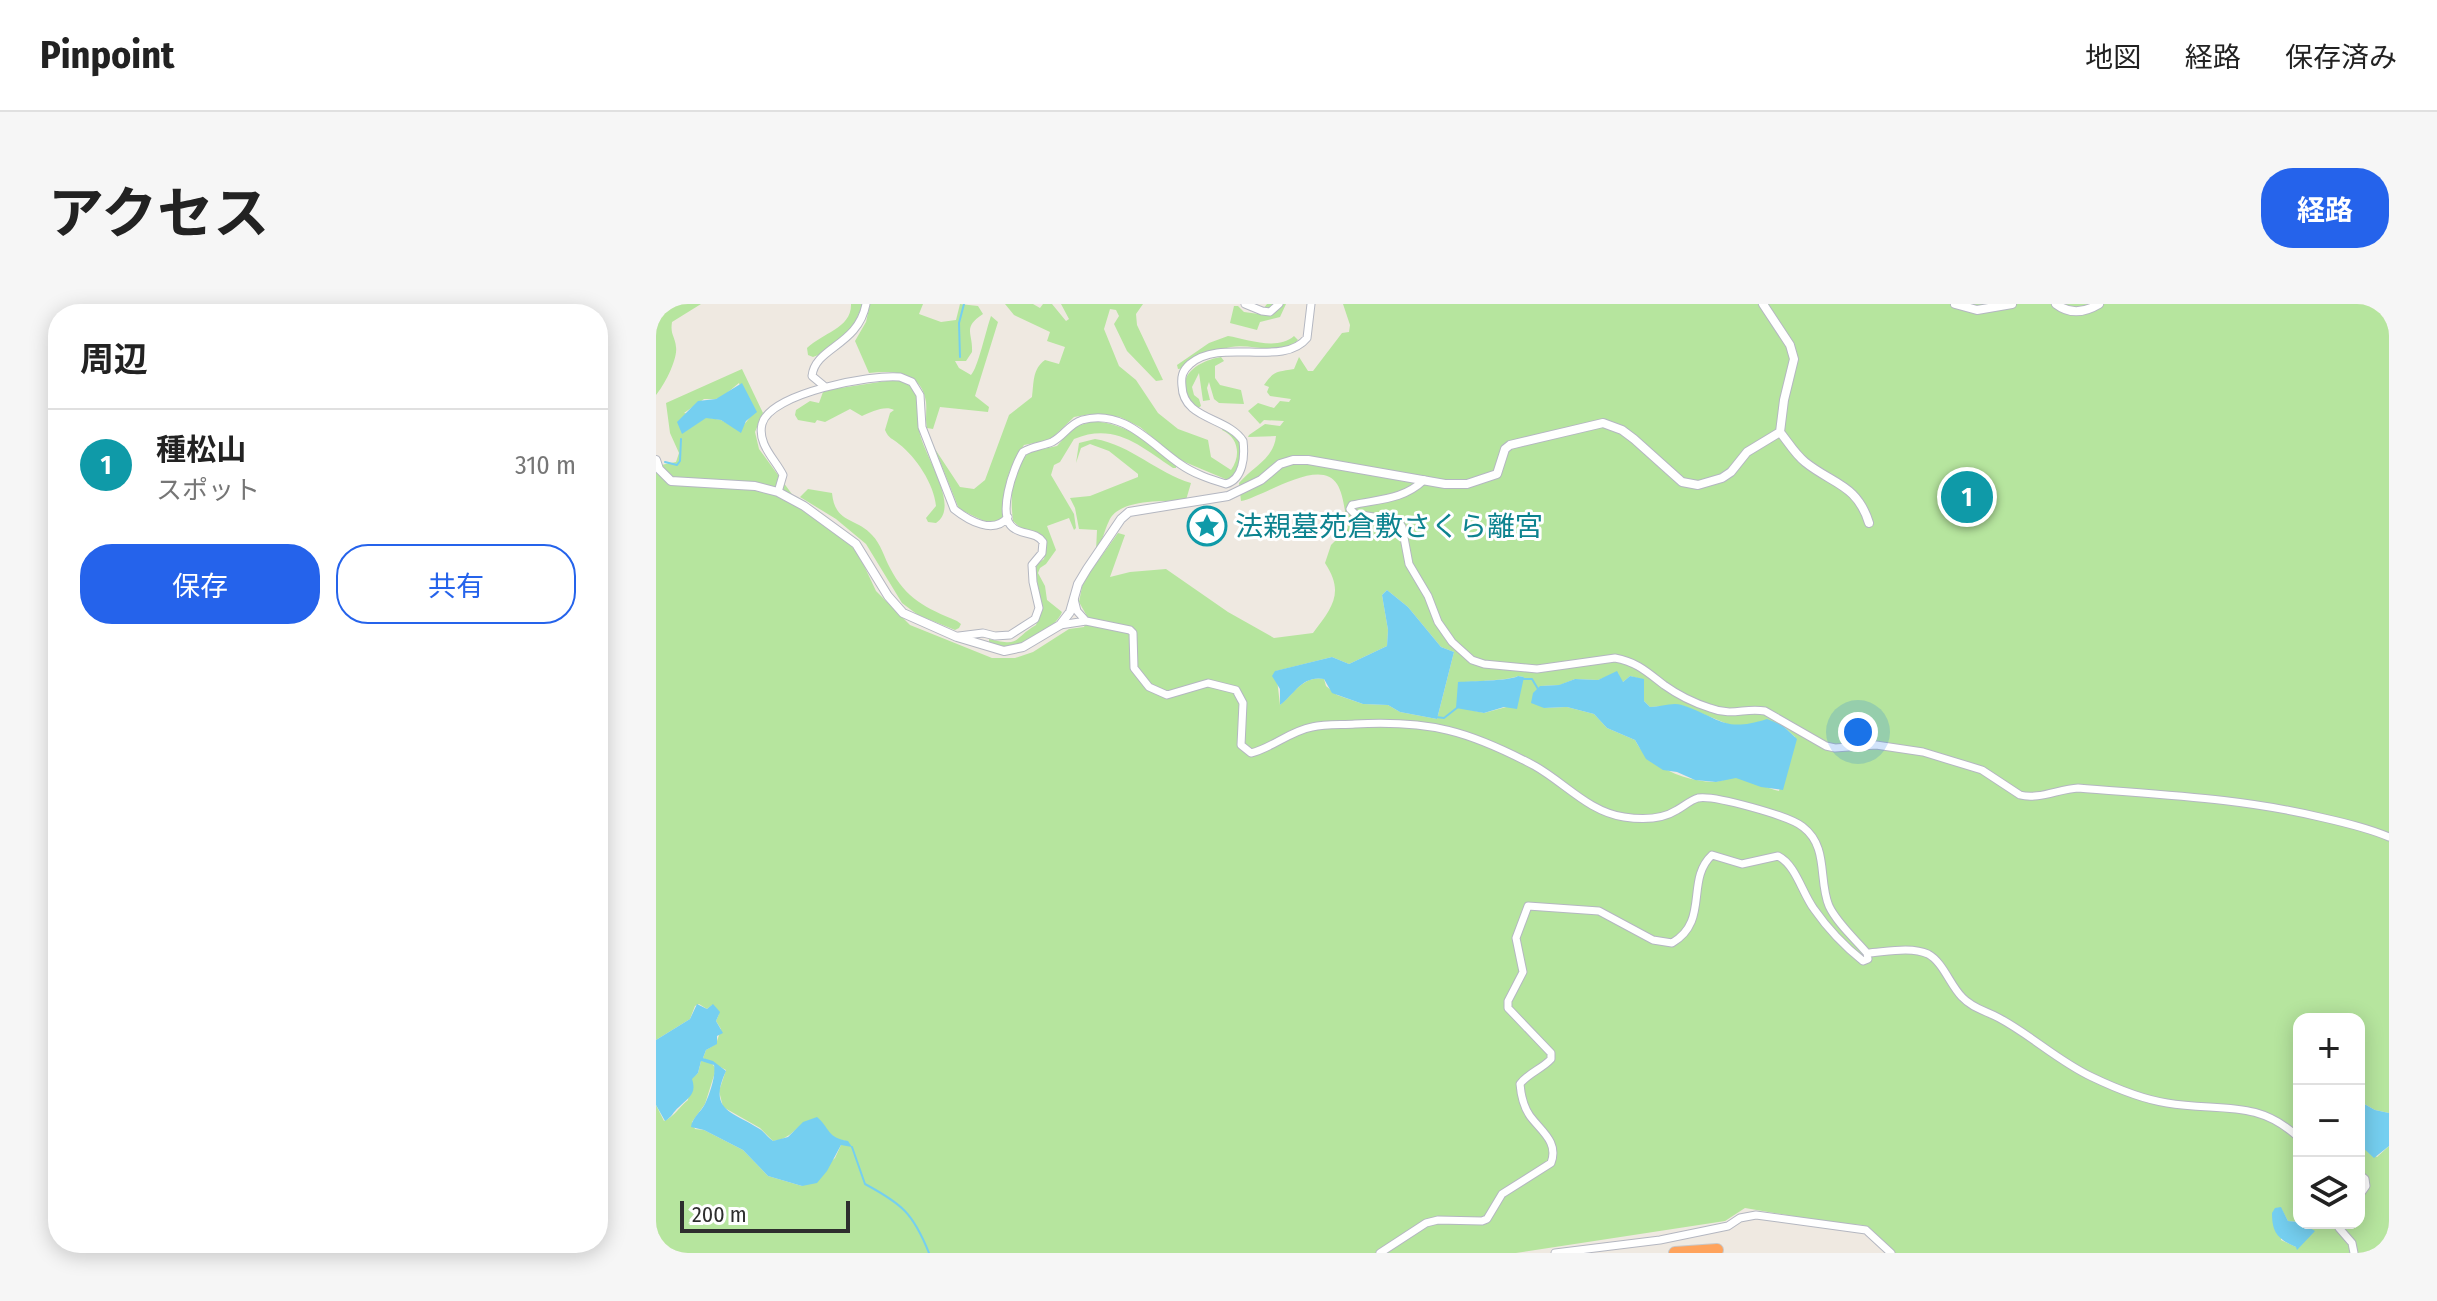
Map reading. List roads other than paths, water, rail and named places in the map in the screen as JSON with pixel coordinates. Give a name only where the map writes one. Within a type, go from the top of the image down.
[{"type":"highway","points":[[1675,1253],[1717,1250]]},
{"type":"street","points":[[824,386],[812,376],[815,363],[854,333],[866,304]]},
{"type":"street","points":[[1245,304],[1270,312],[1279,304]]},
{"type":"street","points":[[1226,484],[1238,477],[1243,441],[1229,427],[1187,404],[1182,393],[1181,376],[1187,366],[1203,357],[1228,352],[1296,348],[1307,338],[1311,304]]},
{"type":"street","points":[[1763,304],[1790,345],[1794,359],[1780,432],[1802,459],[1853,493],[1862,504],[1869,523]]},
{"type":"street","points":[[1955,304],[1977,310],[2012,304]]},
{"type":"street","points":[[2056,304],[2067,311],[2076,312],[2099,304]]},
{"type":"street","points":[[778,492],[783,475],[764,445],[761,431],[765,417],[777,407],[824,386],[893,376],[912,382],[920,395],[926,441],[954,509],[990,527],[1000,525],[1008,517]]},
{"type":"street","points":[[957,637],[983,633],[1010,635],[1035,619],[1039,608],[1032,565],[1042,553],[1043,542],[1037,536],[1014,529],[1008,517],[1007,490],[1023,452],[1057,440],[1067,428],[1094,418],[1123,423],[1138,430],[1184,467],[1226,484]]},
{"type":"street","points":[[656,460],[659,469],[671,481],[742,484],[778,492],[804,506],[856,544],[888,596],[903,613],[957,637],[1004,651],[1023,647],[1060,625],[1070,612],[1078,584],[1087,569],[1129,512],[1228,496],[1261,480],[1280,464],[1293,460],[1454,484],[1479,482],[1497,474],[1505,449],[1510,445],[1559,435],[1596,423],[1622,430],[1677,478],[1689,485],[1698,485],[1722,478],[1747,452],[1780,432]]},
{"type":"street","points":[[1424,480],[1395,498],[1352,505],[1350,511],[1398,521],[1409,564],[1428,596],[1438,622],[1452,642],[1472,660],[1537,669],[1615,658],[1627,660],[1649,671],[1683,697],[1710,708],[1731,714],[1757,709],[1765,711],[1813,740],[1835,748],[1876,745],[1923,752],[1982,770],[2027,797],[2078,788],[2226,799],[2375,830],[2389,837]]},
{"type":"street","points":[[1226,484],[1228,496]]},
{"type":"street","points":[[1074,599],[1077,611],[1086,621]]},
{"type":"street","points":[[1060,625],[1086,621],[1130,630],[1134,668],[1142,681],[1159,693],[1174,694],[1208,683],[1236,690],[1243,703],[1241,745],[1251,753],[1311,727],[1392,722],[1424,724],[1478,738],[1546,772],[1586,803],[1611,814],[1648,819],[1665,816],[1698,798],[1710,798],[1797,823],[1807,830],[1820,853],[1828,905],[1867,953],[1868,959],[1863,961],[1835,936],[1805,896],[1787,862],[1778,856],[1742,864],[1712,855],[1701,868],[1691,926],[1683,937],[1672,943],[1653,940],[1599,911],[1528,906],[1516,938],[1523,972],[1508,1001],[1508,1008],[1551,1053],[1546,1065],[1520,1084],[1526,1108],[1552,1144],[1554,1155],[1551,1163],[1502,1194],[1487,1219],[1476,1223],[1438,1220],[1426,1223],[1380,1253]]},
{"type":"street","points":[[1867,953],[1926,953],[1970,1004],[2001,1018],[2055,1057],[2119,1089],[2166,1103],[2258,1113],[2275,1118],[2293,1133]]},
{"type":"street","points":[[1555,1253],[1660,1240],[1728,1226],[1740,1218],[1756,1215],[1866,1230],[1891,1253]]},
{"type":"street","points":[[2340,1229],[2352,1243],[2354,1253]]},
{"type":"water","points":[[742,383],[757,412],[746,421],[741,433],[721,420],[706,418],[682,434],[677,422],[698,401],[716,399]]},
{"type":"water","points":[[1387,590],[1408,607],[1441,647],[1454,652],[1437,719],[1400,712],[1388,705],[1363,704],[1332,693],[1324,679],[1304,683],[1280,705],[1280,689],[1272,676],[1275,671],[1332,657],[1349,664],[1387,646],[1388,630],[1382,595]]},
{"type":"water","points":[[1617,671],[1623,682],[1630,676],[1644,679],[1644,701],[1650,707],[1678,704],[1731,724],[1767,719],[1782,725],[1797,739],[1783,790],[1761,787],[1736,778],[1716,782],[1695,780],[1663,770],[1646,759],[1635,740],[1607,728],[1594,714],[1567,707],[1544,708],[1531,703],[1533,693],[1540,686],[1559,685],[1575,679],[1598,680]]},
{"type":"water","points":[[1524,677],[1517,709],[1504,707],[1484,713],[1456,708],[1458,682]]},
{"type":"water","points":[[697,1004],[707,1009],[713,1004],[720,1012],[716,1021],[723,1033],[717,1036],[717,1044],[706,1050],[703,1058],[726,1071],[720,1094],[725,1108],[760,1129],[773,1141],[788,1137],[803,1122],[817,1117],[832,1135],[848,1141],[852,1147],[841,1145],[817,1183],[802,1186],[768,1176],[743,1150],[704,1130],[691,1127],[709,1095],[714,1065],[701,1061],[698,1073],[692,1079],[691,1095],[665,1121],[656,1105],[656,1040],[690,1019]]},
{"type":"water","points":[[2365,1104],[2389,1113],[2389,1146],[2374,1158],[2365,1150]]},
{"type":"water","points":[[2281,1207],[2288,1221],[2293,1221],[2293,1229],[2315,1231],[2297,1250],[2280,1238],[2275,1230],[2272,1213],[2275,1208]]},
{"type":"waterway","points":[[960,357],[959,323],[964,304]]},
{"type":"waterway","points":[[665,462],[677,465],[680,461],[681,439]]},
{"type":"waterway","points":[[1523,679],[1532,679],[1538,689]]},
{"type":"waterway","points":[[1436,717],[1444,718],[1458,707]]},
{"type":"waterway","points":[[852,1147],[865,1184],[905,1211],[929,1253]]},
{"type":"place","name":"種松山","points":[[1967,497]]},
{"type":"place","name":"法親墓苑倉敷さくら離宮","points":[[1207,526]]}]
